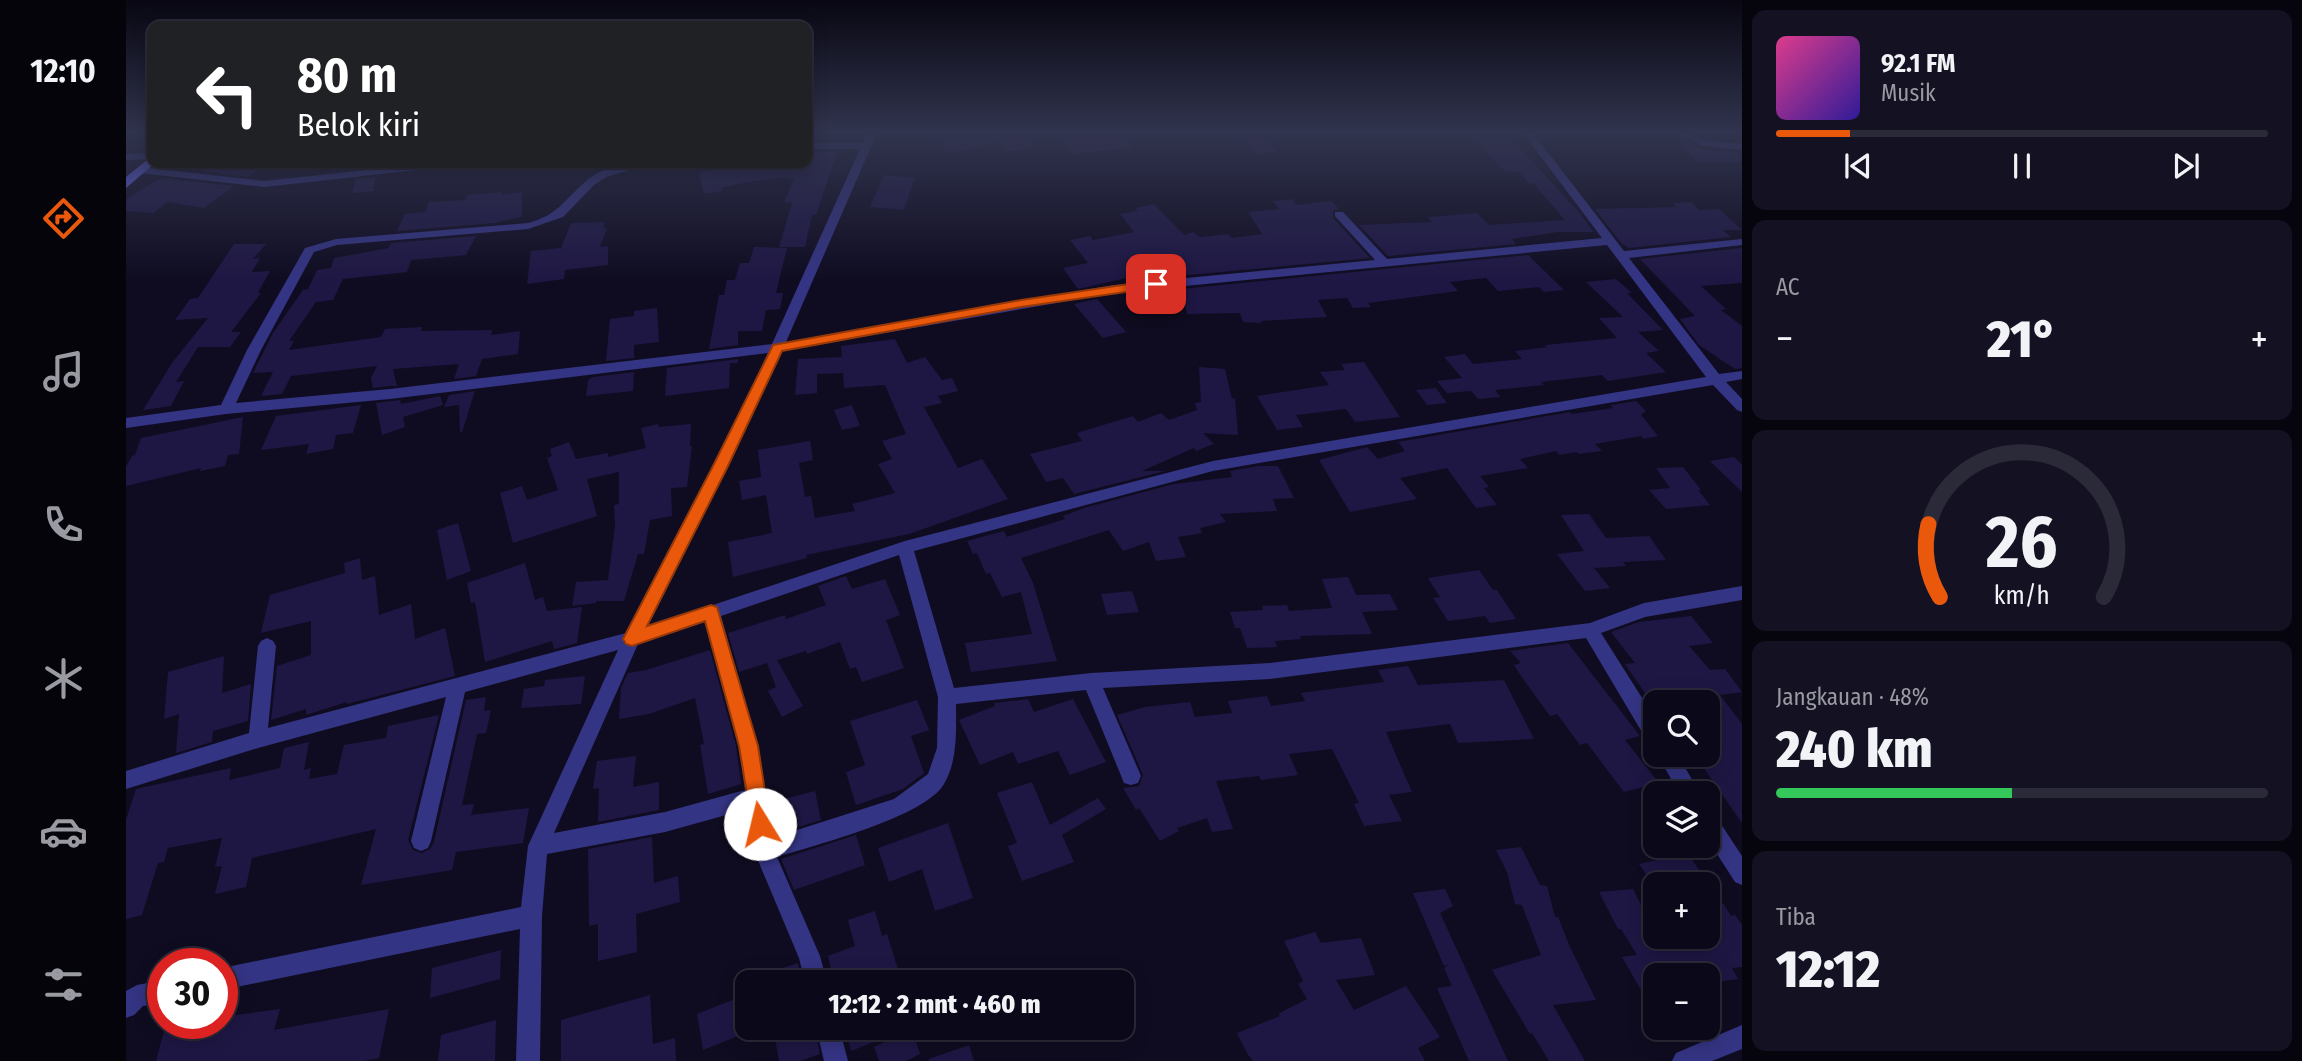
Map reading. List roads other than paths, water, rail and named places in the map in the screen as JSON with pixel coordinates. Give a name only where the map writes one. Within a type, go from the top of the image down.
[{"type":"street","points":[[251,183],[286,183]]},
{"type":"street","points":[[226,409],[254,350],[310,250],[336,242],[528,226],[550,221],[565,213],[591,183]]},
{"type":"street","points":[[528,1061],[531,916],[538,846],[632,639],[720,468],[777,348],[850,183]]},
{"type":"street","points":[[1565,183],[1716,380],[1742,407]]},
{"type":"street","points":[[1339,214],[1383,262]]},
{"type":"street","points":[[126,423],[226,409],[390,394],[777,348],[1114,289],[1609,241]]},
{"type":"street","points":[[1620,255],[1742,242]]},
{"type":"street","points":[[126,780],[258,739],[632,639],[905,547],[1213,466],[1742,375]]},
{"type":"street","points":[[764,851],[900,807],[936,779],[946,748],[947,696],[905,547]]},
{"type":"street","points":[[947,696],[1091,681],[1270,671],[1590,630],[1644,610],[1742,593]]},
{"type":"street","points":[[711,612],[748,746],[764,851],[813,970]]},
{"type":"street","points":[[1590,630],[1643,717]]},
{"type":"street","points":[[258,739],[267,646]]},
{"type":"street","points":[[1091,681],[1131,776]]},
{"type":"street","points":[[421,841],[457,687]]},
{"type":"street","points":[[538,846],[665,821],[755,797]]},
{"type":"street","points":[[1720,841],[1742,875]]},
{"type":"street","points":[[238,976],[531,916]]},
{"type":"street","points":[[126,1007],[137,996],[147,994]]},
{"type":"street","points":[[1684,1061],[1742,1037]]},
{"type":"street","points":[[830,1040],[836,1061]]}]
